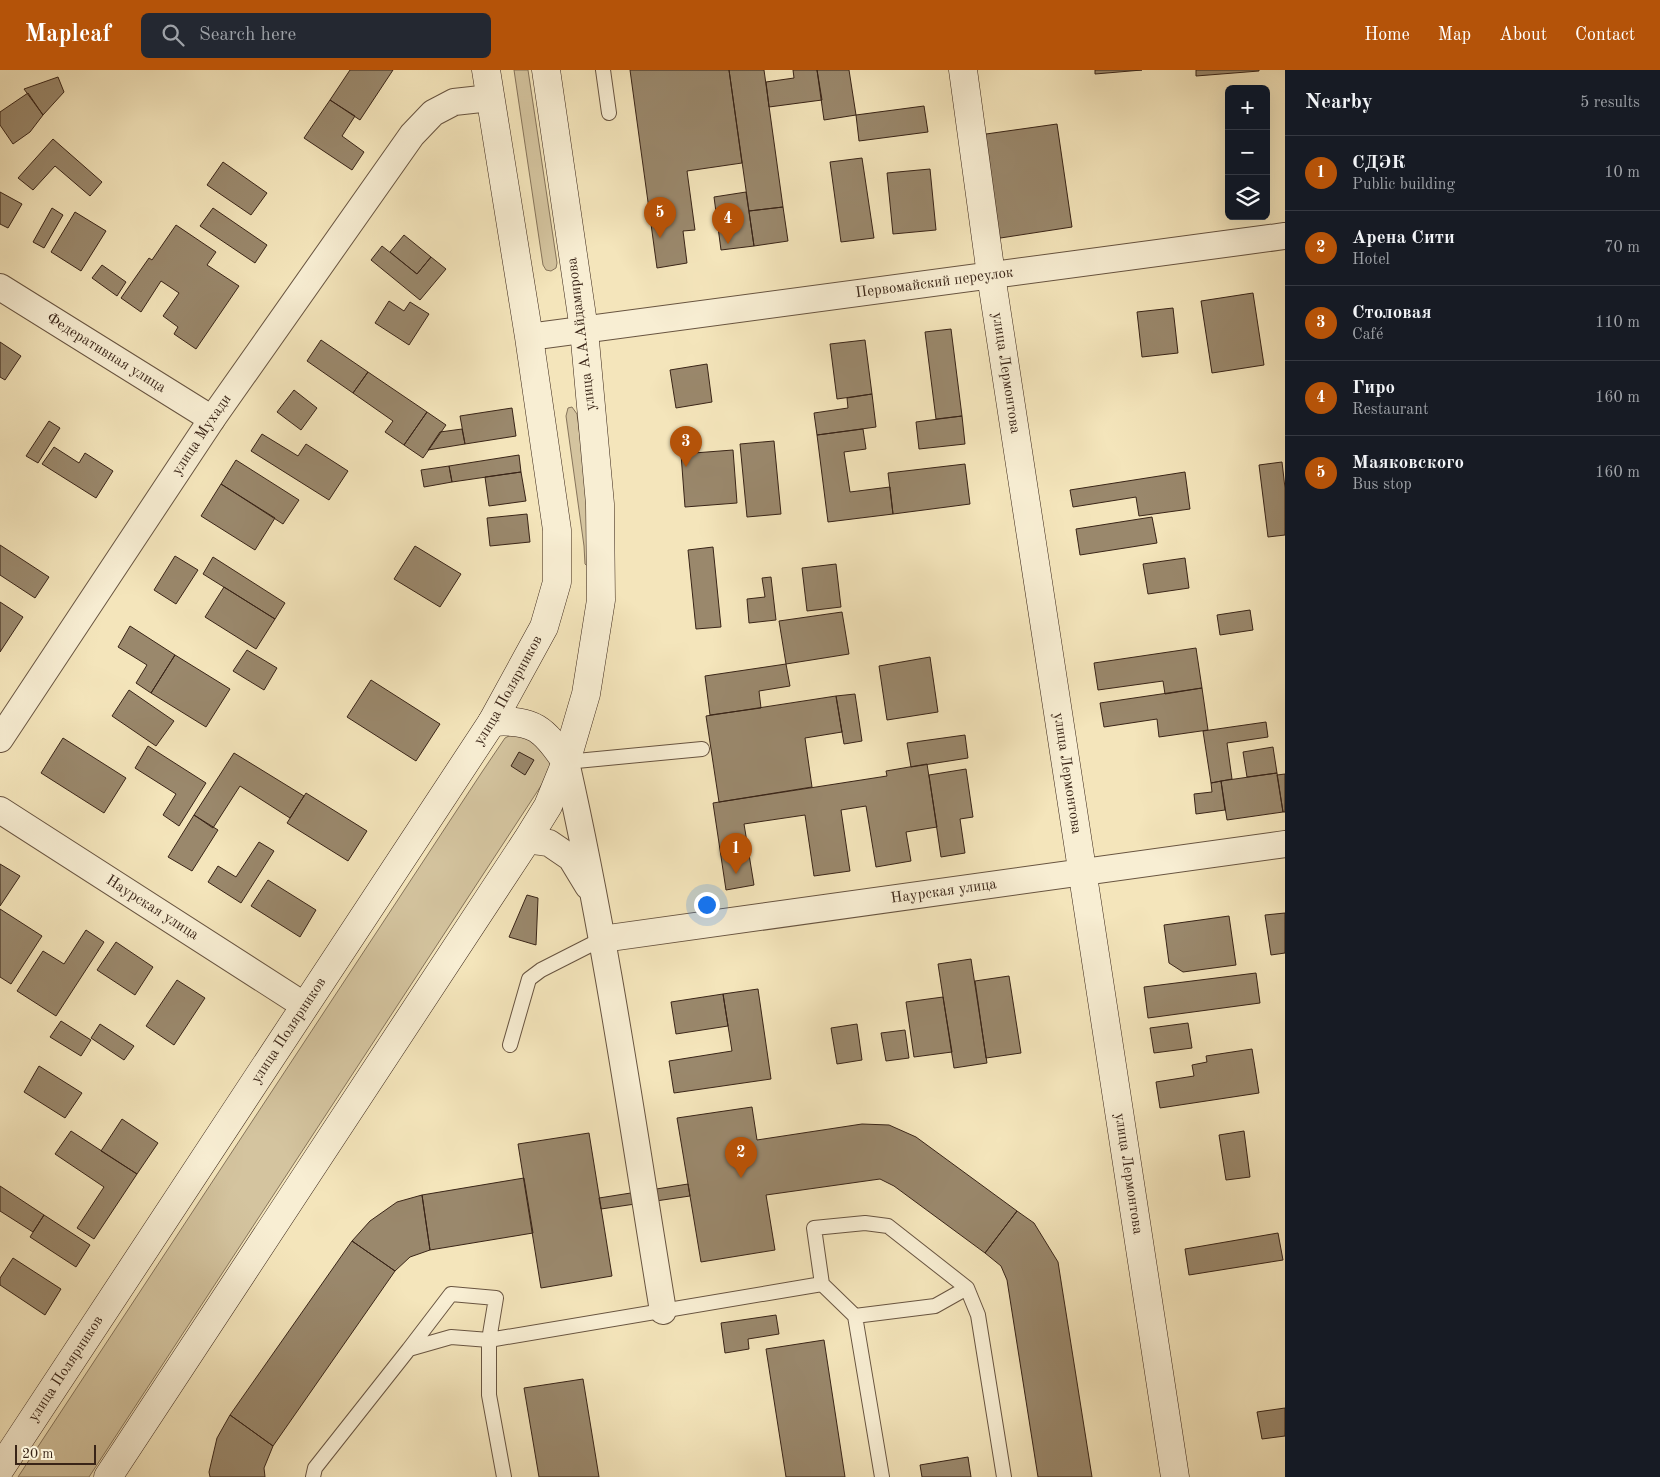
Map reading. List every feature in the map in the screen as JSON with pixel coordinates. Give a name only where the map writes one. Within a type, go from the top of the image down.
[{"type":"main road","points":[[486,70],[529,337]]},
{"type":"main road","name":"улица А.А.Айдамирова","points":[[546,70],[584,330],[600,504],[601,600],[586,694],[566,762]]},
{"type":"main road","name":"улица Лермонтова","points":[[962,70],[1176,1477]]},
{"type":"main road","name":"улица Полярников","points":[[0,1469],[492,722],[544,627],[557,582],[557,530],[529,337]]},
{"type":"main road","points":[[108,1477],[548,806],[566,762],[546,735],[531,724],[509,721],[492,722]]},
{"type":"street","name":"улица Мухади","points":[[0,739],[212,419],[412,135],[433,113],[454,102],[490,98]]},
{"type":"street","name":"Первомайский переулок","points":[[529,337],[1285,236]]},
{"type":"street","name":"Федеративная улица","points":[[0,287],[212,419]]},
{"type":"street","points":[[566,762],[602,939],[663,1311]]},
{"type":"street","name":"Наурская улица","points":[[0,810],[305,1006]]},
{"type":"street","points":[[527,840],[549,842],[571,858],[594,895]]},
{"type":"street","name":"Наурская улица","points":[[602,939],[1285,844]]},
{"type":"lane","points":[[603,70],[609,113]]},
{"type":"lane","points":[[566,762],[702,749]]},
{"type":"lane","points":[[510,1045],[529,979],[542,970],[602,939]]},
{"type":"lane","points":[[882,1477],[856,1316],[822,1284],[814,1228],[865,1222],[888,1226],[967,1288],[978,1315],[1004,1477]]},
{"type":"lane","points":[[409,1349],[451,1337],[489,1340],[822,1284]]},
{"type":"lane","points":[[856,1316],[936,1306],[967,1288]]},
{"type":"lane","points":[[313,1477],[314,1468],[409,1349],[450,1294],[496,1298],[489,1340],[489,1395],[504,1477]]},
{"type":"shaded area","points":[[514,70],[528,70],[557,263],[556,268],[551,271],[546,270],[543,265]]},
{"type":"shaded area","points":[[572,407],[577,414],[588,495],[588,567],[585,564],[566,416],[568,408]]},
{"type":"shaded area","points":[[513,734],[524,734],[547,750],[552,769],[89,1477],[18,1477],[482,772],[505,738]]},
{"type":"building","points":[[350,70],[393,70],[360,120],[330,100]]},
{"type":"building","points":[[630,70],[729,70],[742,163],[687,171],[695,230],[683,231],[687,263],[657,268]]},
{"type":"building","points":[[729,70],[764,70],[783,207],[749,211]]},
{"type":"building","points":[[793,70],[817,70],[822,100],[769,107],[766,82],[794,78]]},
{"type":"building","points":[[817,70],[849,70],[856,115],[824,120]]},
{"type":"building","points":[[1095,70],[1142,70],[1095,74]]},
{"type":"building","points":[[1196,70],[1259,70],[1259,71],[1196,76]]},
{"type":"building","points":[[58,77],[64,92],[43,115],[24,89]]},
{"type":"building","points":[[28,93],[43,115],[30,132],[13,144],[0,125],[0,112]]},
{"type":"building","points":[[330,100],[355,116],[342,136],[364,152],[352,170],[304,138]]},
{"type":"building","points":[[924,106],[928,132],[859,141],[856,115]]},
{"type":"building","points":[[1057,124],[1072,227],[994,239],[979,135]]},
{"type":"building","points":[[53,139],[102,182],[90,196],[55,166],[33,190],[18,178]]},
{"type":"building","points":[[862,158],[874,238],[841,242],[830,162]]},
{"type":"building","points":[[223,162],[267,193],[251,215],[207,185]]},
{"type":"building","points":[[930,169],[936,230],[893,234],[887,173]]},
{"type":"building","points":[[0,192],[22,204],[8,228],[0,224]]},
{"type":"building","points":[[746,192],[754,246],[721,250],[714,197]]},
{"type":"building","points":[[783,207],[788,241],[754,246],[749,211]]},
{"type":"building","points":[[52,208],[63,215],[44,248],[33,242]]},
{"type":"building","points":[[213,208],[267,245],[255,263],[200,226]]},
{"type":"building","points":[[75,212],[106,231],[81,271],[51,252]]},
{"type":"building","points":[[176,225],[216,252],[207,265],[239,286],[196,349],[174,334],[178,327],[163,316],[179,293],[161,281],[141,312],[121,298],[149,258],[152,260]]},
{"type":"building","points":[[404,235],[431,257],[417,274],[390,252]]},
{"type":"building","points":[[382,246],[417,274],[431,257],[446,269],[420,300],[371,260]]},
{"type":"building","points":[[102,265],[126,282],[117,296],[92,278]]},
{"type":"building","points":[[1253,293],[1264,365],[1212,373],[1201,301]]},
{"type":"building","points":[[389,301],[404,311],[410,302],[429,314],[409,345],[375,323]]},
{"type":"building","points":[[1173,308],[1178,353],[1142,357],[1137,312]]},
{"type":"building","points":[[951,329],[962,416],[936,419],[925,332]]},
{"type":"building","points":[[321,340],[368,372],[353,393],[307,361]]},
{"type":"building","points":[[865,340],[872,394],[837,399],[830,344]]},
{"type":"building","points":[[0,342],[21,356],[5,380],[0,377]]},
{"type":"building","points":[[707,364],[712,402],[676,408],[670,370]]},
{"type":"building","points":[[368,372],[427,412],[404,445],[385,432],[393,421],[353,393]]},
{"type":"building","points":[[294,390],[317,408],[301,430],[277,412]]},
{"type":"building","points":[[872,394],[876,427],[817,435],[814,413],[848,408],[847,398]]},
{"type":"building","points":[[512,408],[516,436],[465,444],[460,416]]},
{"type":"building","points":[[427,412],[446,425],[423,458],[404,445]]},
{"type":"building","points":[[962,416],[965,444],[919,449],[916,422]]},
{"type":"building","points":[[49,421],[60,428],[38,463],[26,456]]},
{"type":"building","points":[[462,429],[465,444],[428,450],[440,432]]},
{"type":"building","points":[[863,429],[866,449],[844,452],[850,492],[890,487],[893,514],[828,522],[817,435]]},
{"type":"building","points":[[262,434],[298,456],[306,444],[348,471],[329,500],[251,451]]},
{"type":"building","points":[[774,441],[781,514],[747,517],[740,444]]},
{"type":"building","points":[[54,447],[79,463],[85,453],[113,471],[96,498],[42,464]]},
{"type":"building","points":[[733,450],[737,503],[685,507],[681,454]]},
{"type":"building","points":[[519,455],[521,472],[452,482],[449,466]]},
{"type":"building","points":[[236,460],[299,500],[283,524],[221,484]]},
{"type":"building","points":[[1282,462],[1285,488],[1285,535],[1268,537],[1259,465]]},
{"type":"building","points":[[965,464],[970,504],[893,514],[888,473]]},
{"type":"building","points":[[449,466],[452,482],[424,487],[421,470]]},
{"type":"building","points":[[521,472],[526,501],[489,506],[485,477]]},
{"type":"building","points":[[1185,472],[1190,509],[1139,516],[1136,497],[1073,507],[1070,490]]},
{"type":"building","points":[[221,484],[275,518],[255,550],[201,516]]},
{"type":"building","points":[[527,514],[530,542],[490,546],[487,518]]},
{"type":"building","points":[[1152,517],[1157,543],[1080,555],[1076,529]]},
{"type":"building","points":[[0,545],[49,577],[35,598],[0,575]]},
{"type":"building","points":[[415,546],[461,574],[440,607],[394,579]]},
{"type":"building","points":[[713,547],[721,627],[696,629],[688,550]]},
{"type":"building","points":[[175,556],[198,570],[176,604],[154,590]]},
{"type":"building","points":[[213,557],[285,603],[275,619],[203,574]]},
{"type":"building","points":[[1185,558],[1189,588],[1148,594],[1143,564]]},
{"type":"building","points":[[836,564],[841,607],[807,611],[802,568]]},
{"type":"building","points":[[771,577],[776,620],[749,623],[747,599],[765,597],[762,578]]},
{"type":"building","points":[[224,587],[275,619],[256,649],[205,617]]},
{"type":"building","points":[[0,602],[23,617],[0,652]]},
{"type":"building","points":[[1250,610],[1253,630],[1220,635],[1217,615]]},
{"type":"building","points":[[842,612],[849,654],[786,664],[779,621]]},
{"type":"building","points":[[130,626],[175,655],[151,693],[136,683],[147,665],[118,647]]},
{"type":"building","points":[[1196,648],[1202,688],[1165,694],[1163,681],[1098,690],[1094,663]]},
{"type":"building","points":[[247,650],[277,668],[264,690],[233,671]]},
{"type":"building","points":[[175,655],[230,689],[206,727],[151,693]]},
{"type":"building","points":[[930,657],[938,712],[887,720],[879,666]]},
{"type":"building","points":[[786,664],[790,686],[759,691],[761,708],[710,715],[705,676]]},
{"type":"building","points":[[371,680],[440,724],[416,761],[347,717]]},
{"type":"building","points":[[1202,688],[1208,730],[1159,737],[1157,719],[1104,727],[1100,703]]},
{"type":"building","points":[[129,690],[174,721],[156,746],[112,716]]},
{"type":"building","points":[[855,694],[862,741],[844,744],[836,696]]},
{"type":"building","points":[[836,696],[842,732],[805,738],[812,787],[719,802],[706,716]]},
{"type":"building","points":[[1266,722],[1268,737],[1227,743],[1232,779],[1211,783],[1203,731]]},
{"type":"building","points":[[965,735],[968,758],[911,767],[907,743]]},
{"type":"building","points":[[63,738],[126,778],[104,813],[41,773]]},
{"type":"building","points":[[148,746],[206,783],[179,826],[163,815],[176,794],[135,768]]},
{"type":"building","points":[[1273,747],[1277,773],[1247,777],[1243,752]]},
{"type":"building","points":[[519,752],[534,760],[525,775],[511,766]]},
{"type":"building","points":[[234,753],[304,796],[290,818],[240,786],[213,828],[194,815]]},
{"type":"building","points":[[927,764],[937,827],[906,832],[911,861],[876,867],[866,806],[841,810],[850,871],[814,876],[805,815],[744,824],[754,885],[726,890],[713,803],[887,776],[886,771]]},
{"type":"building","points":[[966,769],[973,817],[960,819],[965,853],[941,857],[929,775]]},
{"type":"building","points":[[1277,773],[1283,812],[1227,820],[1221,781]]},
{"type":"building","points":[[1285,774],[1285,812],[1283,812],[1277,775]]},
{"type":"building","points":[[1221,781],[1225,810],[1196,814],[1194,794],[1212,792],[1211,783]]},
{"type":"building","points":[[306,793],[367,831],[348,861],[287,823]]},
{"type":"building","points":[[194,815],[218,830],[192,871],[168,857]]},
{"type":"building","points":[[259,842],[274,851],[241,903],[208,882],[218,866],[236,877]]},
{"type":"building","points":[[0,864],[20,876],[0,906]]},
{"type":"building","points":[[268,880],[316,910],[300,937],[251,906]]},
{"type":"building","points":[[527,895],[538,898],[536,945],[509,937]]},
{"type":"building","points":[[0,909],[42,936],[11,984],[0,977]]},
{"type":"building","points":[[1285,913],[1285,953],[1271,955],[1265,915]]},
{"type":"building","points":[[1229,916],[1236,965],[1183,972],[1169,963],[1164,925]]},
{"type":"building","points":[[86,930],[104,942],[56,1016],[17,991],[43,951],[64,964]]},
{"type":"building","points":[[116,942],[153,967],[135,995],[97,970]]},
{"type":"building","points":[[971,959],[987,1063],[954,1068],[938,964]]},
{"type":"building","points":[[1256,973],[1260,1003],[1148,1018],[1144,987]]},
{"type":"building","points":[[1009,976],[1021,1053],[986,1058],[975,981]]},
{"type":"building","points":[[177,980],[205,998],[174,1045],[146,1026]]},
{"type":"building","points":[[758,989],[771,1079],[674,1093],[669,1061],[732,1051],[723,994]]},
{"type":"building","points":[[723,994],[728,1026],[676,1034],[671,1002]]},
{"type":"building","points":[[943,997],[952,1052],[914,1057],[906,1002]]},
{"type":"building","points":[[61,1021],[91,1040],[81,1056],[50,1037]]},
{"type":"building","points":[[1188,1023],[1192,1048],[1154,1053],[1150,1028]]},
{"type":"building","points":[[100,1024],[134,1046],[124,1060],[91,1038]]},
{"type":"building","points":[[857,1024],[862,1060],[837,1064],[831,1028]]},
{"type":"building","points":[[905,1030],[909,1058],[886,1061],[881,1033]]},
{"type":"building","points":[[1252,1049],[1259,1093],[1160,1108],[1156,1082],[1194,1076],[1192,1065],[1207,1062],[1206,1056]]},
{"type":"building","points":[[39,1066],[82,1093],[65,1118],[24,1092]]},
{"type":"building","points":[[752,1107],[757,1140],[862,1124],[889,1125],[916,1137],[1017,1211],[985,1253],[894,1186],[880,1179],[766,1195],[775,1250],[701,1262],[677,1118]]},
{"type":"building","points":[[122,1119],[158,1143],[137,1174],[101,1151]]},
{"type":"building","points":[[71,1131],[137,1174],[94,1239],[77,1228],[104,1187],[55,1154]]},
{"type":"building","points":[[1244,1131],[1250,1177],[1226,1180],[1219,1135]]},
{"type":"building","points":[[589,1133],[612,1276],[541,1288],[518,1144]]},
{"type":"building","points":[[524,1178],[533,1233],[430,1250],[422,1195]]},
{"type":"building","points":[[688,1184],[690,1196],[601,1209],[599,1198]]},
{"type":"building","points":[[0,1186],[44,1215],[33,1232],[0,1211]]},
{"type":"building","points":[[422,1195],[430,1250],[410,1257],[395,1271],[352,1241],[370,1221],[397,1202]]},
{"type":"building","points":[[1017,1211],[1034,1223],[1058,1262],[1092,1477],[1038,1477],[1007,1280],[1001,1266],[985,1253]]},
{"type":"building","points":[[44,1215],[90,1245],[76,1267],[30,1237]]},
{"type":"building","points":[[1278,1233],[1283,1260],[1189,1275],[1185,1249]]},
{"type":"building","points":[[352,1241],[395,1271],[273,1446],[230,1415]]},
{"type":"building","points":[[13,1258],[61,1289],[45,1315],[0,1285],[0,1278]]},
{"type":"building","points":[[776,1315],[779,1334],[748,1339],[749,1349],[725,1353],[721,1323]]},
{"type":"building","points":[[824,1340],[845,1477],[786,1477],[766,1349]]},
{"type":"building","points":[[583,1379],[599,1477],[539,1477],[524,1388]]},
{"type":"building","points":[[1285,1408],[1285,1436],[1262,1439],[1257,1412]]},
{"type":"building","points":[[230,1415],[273,1446],[264,1468],[265,1477],[210,1477],[209,1472],[217,1438]]},
{"type":"building","points":[[968,1457],[971,1477],[922,1477],[920,1465]]},
{"type":"place","name":"Маяковского","points":[[660,238]]},
{"type":"place","name":"Гиро","points":[[728,244]]},
{"type":"place","name":"Столовая","points":[[686,467]]},
{"type":"place","name":"СДЭК","points":[[736,874]]},
{"type":"place","name":"Арена Сити","points":[[741,1178]]}]
